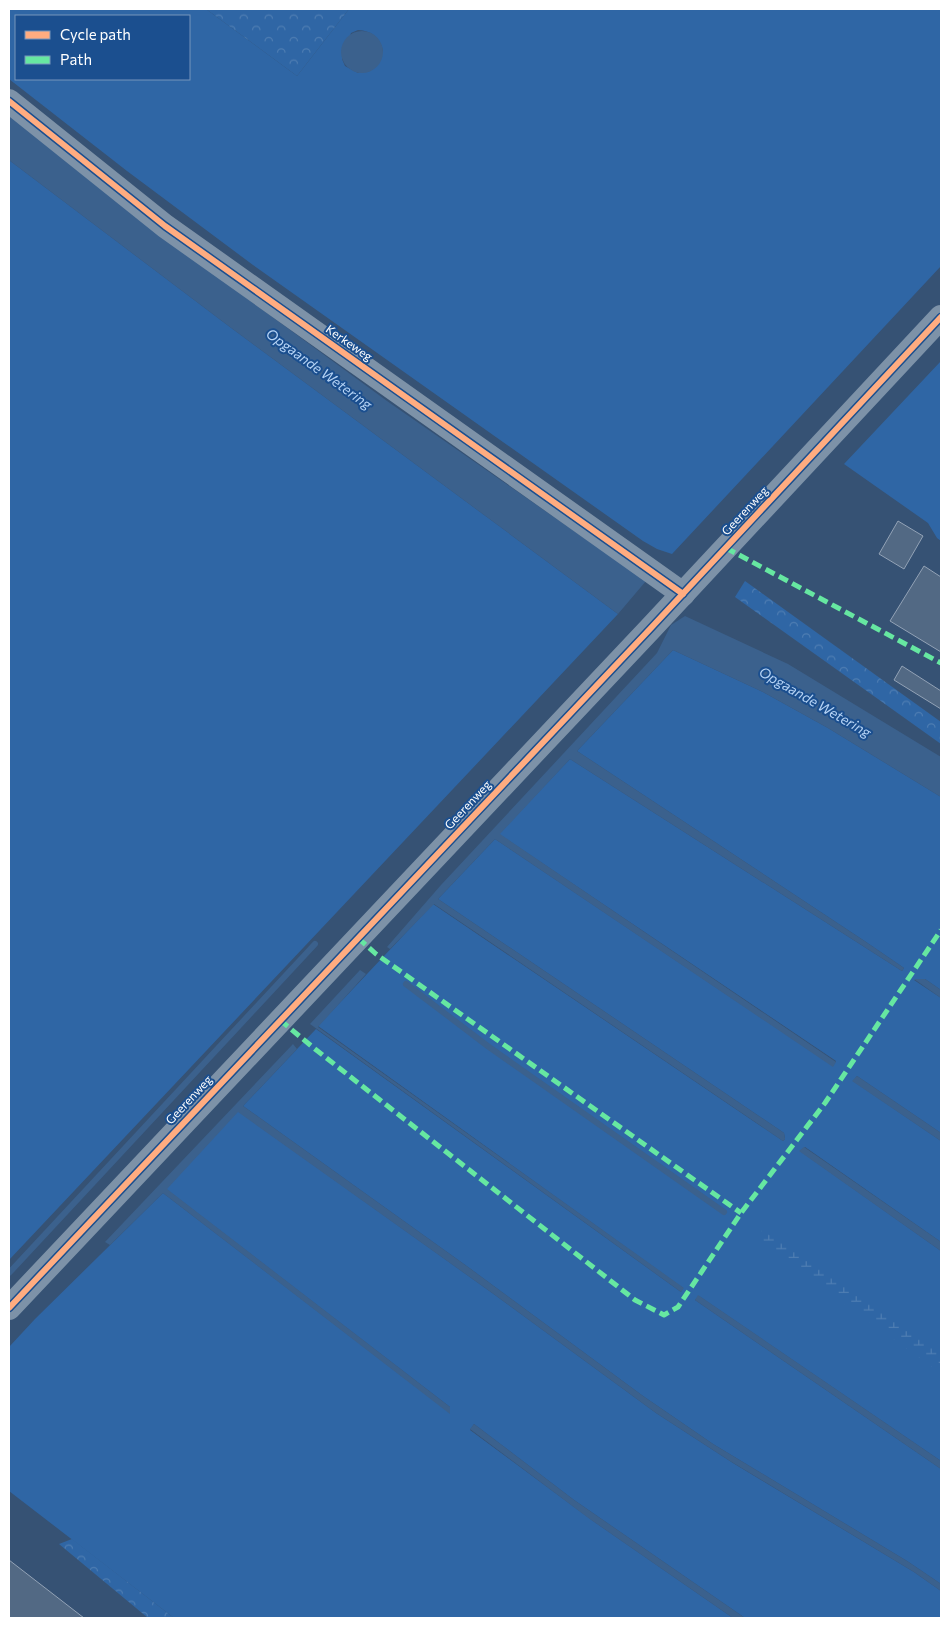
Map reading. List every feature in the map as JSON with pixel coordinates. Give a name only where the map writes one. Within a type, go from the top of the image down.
[{"type":"street","name":"Kerkeweg","points":[[9,101],[165,226],[682,594]]},
{"type":"street","name":"Geerenweg","points":[[9,1308],[941,317]]},
{"type":"green space","points":[[9,9],[206,9],[297,76],[349,9],[941,9],[941,266],[672,554],[657,549],[643,541],[253,265],[127,171],[9,79]],"holes":[[[358,30],[367,32],[377,38],[383,51],[358,73],[345,66],[342,59],[351,33]]]},
{"type":"green space","points":[[206,9],[349,9],[297,76]]},
{"type":"green space","points":[[9,160],[230,327],[618,614],[9,1260]]},
{"type":"green space","points":[[941,361],[941,541],[928,523],[844,464]]},
{"type":"green space","points":[[745,581],[941,722],[941,744],[735,597]]},
{"type":"green space","points":[[673,650],[763,692],[828,728],[941,797],[941,990],[925,979],[914,980],[941,998],[941,1133],[857,1076],[853,1081],[941,1141],[941,1242],[805,1147],[800,1151],[941,1251],[941,1461],[699,1296],[695,1300],[941,1469],[941,1584],[907,1561],[713,1444],[643,1396],[468,1267],[243,1106],[316,1029],[681,1292],[683,1288],[318,1026],[433,904],[783,1141],[785,1139],[784,1133],[438,899],[495,839],[833,1066],[836,1061],[499,834],[570,759],[902,971],[904,968],[866,942],[577,751]]},
{"type":"green space","points":[[238,1111],[656,1413],[733,1463],[914,1572],[941,1591],[941,1618],[745,1618],[574,1500],[474,1424],[470,1430],[593,1521],[733,1618],[174,1618],[9,1491],[9,1347],[163,1193],[450,1413],[450,1407],[166,1189]]},
{"type":"green space","points":[[761,1229],[941,1351],[941,1373],[764,1247]]},
{"type":"green space","points":[[72,1539],[174,1618],[148,1618],[59,1544]]},
{"type":"water","points":[[366,31],[374,34],[380,40],[383,52],[380,64],[374,70],[358,73],[350,70],[344,64],[341,48],[344,40],[350,34]]},
{"type":"water","name":"Opgaande Wetering","points":[[9,115],[245,297],[387,401],[646,581],[618,614],[230,327],[9,160]]},
{"type":"water","name":"Opgaande Wetering","points":[[685,616],[788,664],[941,757],[941,797],[828,728],[763,692],[673,650],[577,751],[866,942],[904,968],[902,971],[570,759],[500,834],[836,1062],[833,1067],[495,839],[438,899],[784,1133],[785,1139],[783,1141],[434,904],[390,949],[387,947],[441,885],[657,653],[671,625]]},
{"type":"water","points":[[360,970],[366,974],[318,1027],[684,1288],[681,1292],[310,1024]]},
{"type":"water","points":[[914,979],[925,979],[941,990],[941,998]]},
{"type":"water","points":[[293,1044],[297,1049],[243,1106],[468,1267],[643,1396],[713,1444],[907,1561],[941,1584],[941,1591],[914,1572],[730,1461],[656,1413],[495,1295],[238,1112],[167,1189],[450,1407],[450,1414],[163,1193],[110,1245],[105,1242]]},
{"type":"water","points":[[857,1076],[941,1133],[941,1141],[852,1081]]},
{"type":"water","points":[[804,1147],[941,1242],[941,1251],[799,1151]]},
{"type":"water","points":[[698,1295],[941,1461],[941,1469],[695,1300]]},
{"type":"water","points":[[474,1424],[574,1500],[745,1618],[733,1618],[587,1517],[470,1429]]},
{"type":"building","points":[[898,521],[923,536],[904,569],[879,554]]},
{"type":"building","points":[[924,566],[941,577],[941,652],[890,621]]},
{"type":"building","points":[[902,666],[941,691],[941,709],[894,680]]},
{"type":"building","points":[[9,1560],[84,1618],[9,1618]]},
{"type":"waterway","points":[[9,1273],[315,944]]},
{"type":"waterway","points":[[406,984],[489,1047],[724,1212]]},
{"type":"marked path","points":[[726,548],[941,663]]},
{"type":"marked path","points":[[280,1020],[635,1300],[664,1315],[678,1307],[741,1213],[825,1103],[941,930]]},
{"type":"marked path","points":[[358,938],[376,954],[741,1213]]},
{"type":"cycle path","points":[[9,101],[165,226],[683,594]]},
{"type":"cycle path","points":[[9,1308],[650,629],[941,317]]}]
